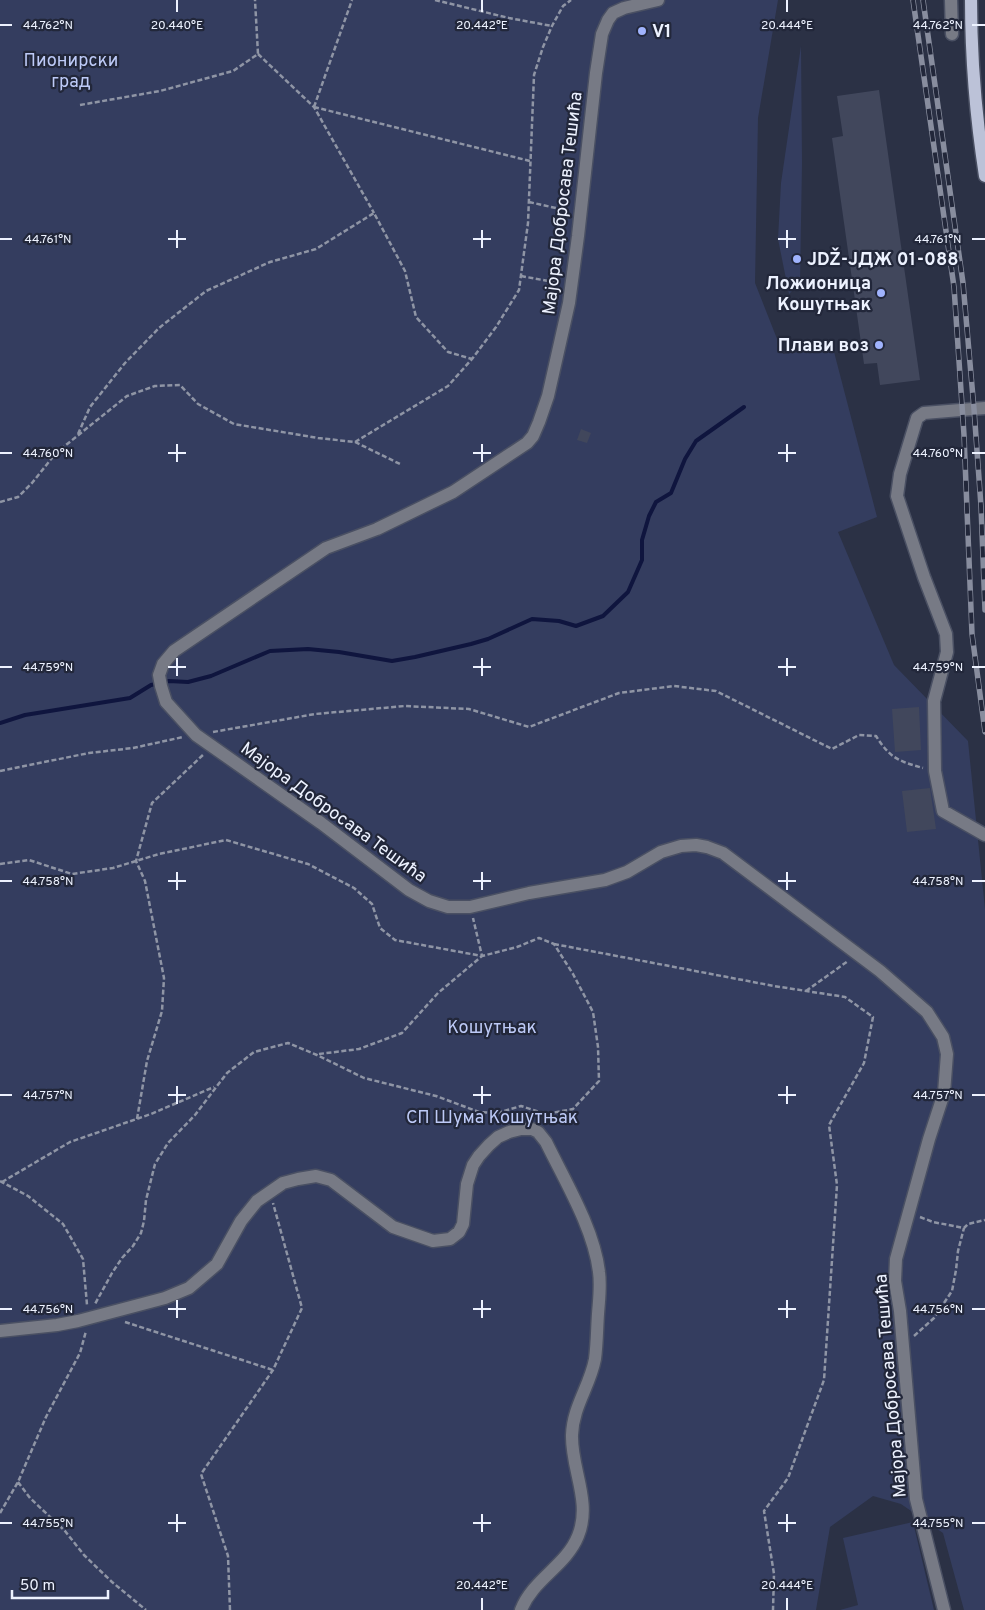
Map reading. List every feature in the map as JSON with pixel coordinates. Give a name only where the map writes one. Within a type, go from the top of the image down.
[{"type":"main road","points":[[971,0],[978,133],[985,176]]},
{"type":"street","name":"Мајора Добросава Тешића","points":[[658,0],[624,8],[613,13],[602,34],[572,286],[548,396],[533,436],[527,443],[453,492],[376,529],[326,548],[174,651],[163,664],[160,680],[166,702],[196,735],[321,823],[410,890],[430,900],[448,906],[470,906],[605,880],[627,872],[661,852],[681,846],[696,845],[715,849],[723,853],[887,976],[927,1012],[944,1038],[947,1054],[944,1093],[908,1212],[896,1259],[896,1281],[916,1499],[944,1610]]},
{"type":"street","points":[[951,0],[952,34]]},
{"type":"street","points":[[985,408],[924,412],[917,418],[900,474],[897,496],[924,577],[946,634],[947,652],[934,702],[935,771],[944,811],[985,835]]},
{"type":"street","points":[[0,1331],[57,1325],[102,1315],[166,1298],[189,1288],[217,1264],[241,1221],[257,1201],[283,1184],[316,1176],[331,1180],[393,1227],[433,1241],[443,1241],[459,1232],[463,1224],[469,1176],[478,1156],[503,1134],[521,1129],[532,1129],[538,1132],[546,1142],[585,1225],[599,1271],[600,1290],[595,1358],[580,1398],[572,1428],[572,1443],[584,1510],[582,1523],[574,1545],[530,1592],[521,1610]]},
{"type":"path","points":[[255,0],[258,54],[314,107],[405,271],[416,317],[448,352],[472,359]]},
{"type":"path","points":[[314,107],[352,0]]},
{"type":"path","points":[[435,0],[509,18],[552,26]]},
{"type":"path","points":[[355,442],[448,386],[472,359],[496,327],[518,290],[528,223],[534,75],[552,26],[563,6],[572,0]]},
{"type":"path","points":[[80,105],[160,91],[233,71],[258,54]]},
{"type":"path","points":[[314,107],[530,162]]},
{"type":"path","points":[[529,202],[580,214]]},
{"type":"path","points":[[77,436],[90,407],[125,363],[159,328],[206,291],[270,262],[316,249],[374,213]]},
{"type":"path","points":[[521,276],[572,286]]},
{"type":"path","points":[[0,502],[18,497],[56,453],[127,396],[155,386],[180,385],[198,404],[234,424],[355,442],[402,464]]},
{"type":"path","points":[[0,770],[89,753],[133,748],[176,738],[315,714],[405,706],[469,709],[529,726],[619,693],[674,686],[716,691],[832,748],[859,735],[876,736],[885,751],[902,762],[935,771]]},
{"type":"path","points":[[137,1119],[148,1061],[162,1011],[164,978],[145,882],[136,861],[152,803],[212,746]]},
{"type":"path","points":[[0,864],[29,860],[72,874],[113,868],[159,854],[226,840],[263,849],[308,864],[354,888],[372,904],[380,928],[396,940],[482,956]]},
{"type":"path","points":[[470,906],[482,956]]},
{"type":"path","points":[[317,1055],[359,1050],[402,1033],[438,993],[482,956],[539,938],[554,944],[845,997],[873,1017],[864,1063],[829,1125],[837,1185],[824,1380],[788,1478],[764,1511],[774,1574],[773,1610]]},
{"type":"path","points":[[0,1512],[18,1482],[46,1417],[80,1353],[88,1318],[112,1273],[141,1233],[146,1200],[155,1164],[168,1143],[195,1115],[227,1073],[254,1052],[288,1043],[364,1078],[436,1096],[479,1112],[497,1113],[521,1106],[546,1114],[573,1109],[599,1081],[598,1047],[593,1012],[573,974],[554,944]]},
{"type":"path","points":[[806,991],[858,954]]},
{"type":"path","points":[[1,1182],[70,1142],[137,1119],[216,1086]]},
{"type":"path","points":[[1,1182],[28,1196],[64,1224],[83,1259],[88,1318]]},
{"type":"path","points":[[230,1610],[228,1556],[201,1474],[273,1370],[302,1308],[270,1192]]},
{"type":"path","points":[[908,1212],[933,1222],[964,1228]]},
{"type":"path","points":[[903,1345],[934,1318],[952,1291],[958,1251],[964,1228],[968,1224],[985,1220]]},
{"type":"path","points":[[102,1315],[273,1370]]},
{"type":"path","points":[[18,1482],[30,1498],[64,1531],[84,1555],[112,1582],[146,1610]]},
{"type":"green space","name":"Кошутњак","points":[[0,0],[778,0],[758,118],[755,283],[783,354],[833,348],[877,517],[838,532],[894,665],[968,741],[985,909],[985,1610],[964,1610],[943,1533],[901,1504],[873,1496],[830,1527],[816,1610],[0,1610]]},
{"type":"green space","points":[[801,46],[800,283],[789,294],[778,239],[781,183]]},
{"type":"green space","points":[[913,1522],[934,1610],[840,1610],[858,1605],[843,1538]]},
{"type":"building","name":"Ложионица Кошутњак","points":[[879,90],[920,380],[880,385],[877,363],[864,364],[832,138],[843,136],[837,96]]},
{"type":"building","points":[[581,429],[591,433],[587,443],[577,440]]},
{"type":"building","points":[[919,707],[921,750],[895,752],[892,709]]},
{"type":"building","points":[[930,788],[936,829],[907,832],[902,791]]},
{"type":"waterway","points":[[0,723],[25,715],[130,698],[151,685],[169,681],[188,682],[211,676],[270,651],[308,649],[392,661],[488,639],[532,619],[559,621],[576,626],[603,616],[628,592],[642,560],[642,540],[649,516],[656,502],[671,493],[685,459],[696,441],[744,407]]},
{"type":"railway","points":[[913,0],[954,287],[964,435],[972,634],[985,732]]},
{"type":"railway","points":[[923,0],[963,283],[981,506],[985,610]]},
{"type":"place","name":"V1","points":[[642,31]]},
{"type":"place","name":"JDŽ-JДЖ 01-088","points":[[797,259]]},
{"type":"place","name":"Ложионица Кошутњак","points":[[881,293]]},
{"type":"place","name":"Плави воз","points":[[879,345]]},
{"type":"park label","name":"Пионирски град","points":[[71,70]]},
{"type":"park label","name":"СП Шума Кошутњак","points":[[492,1117]]}]
